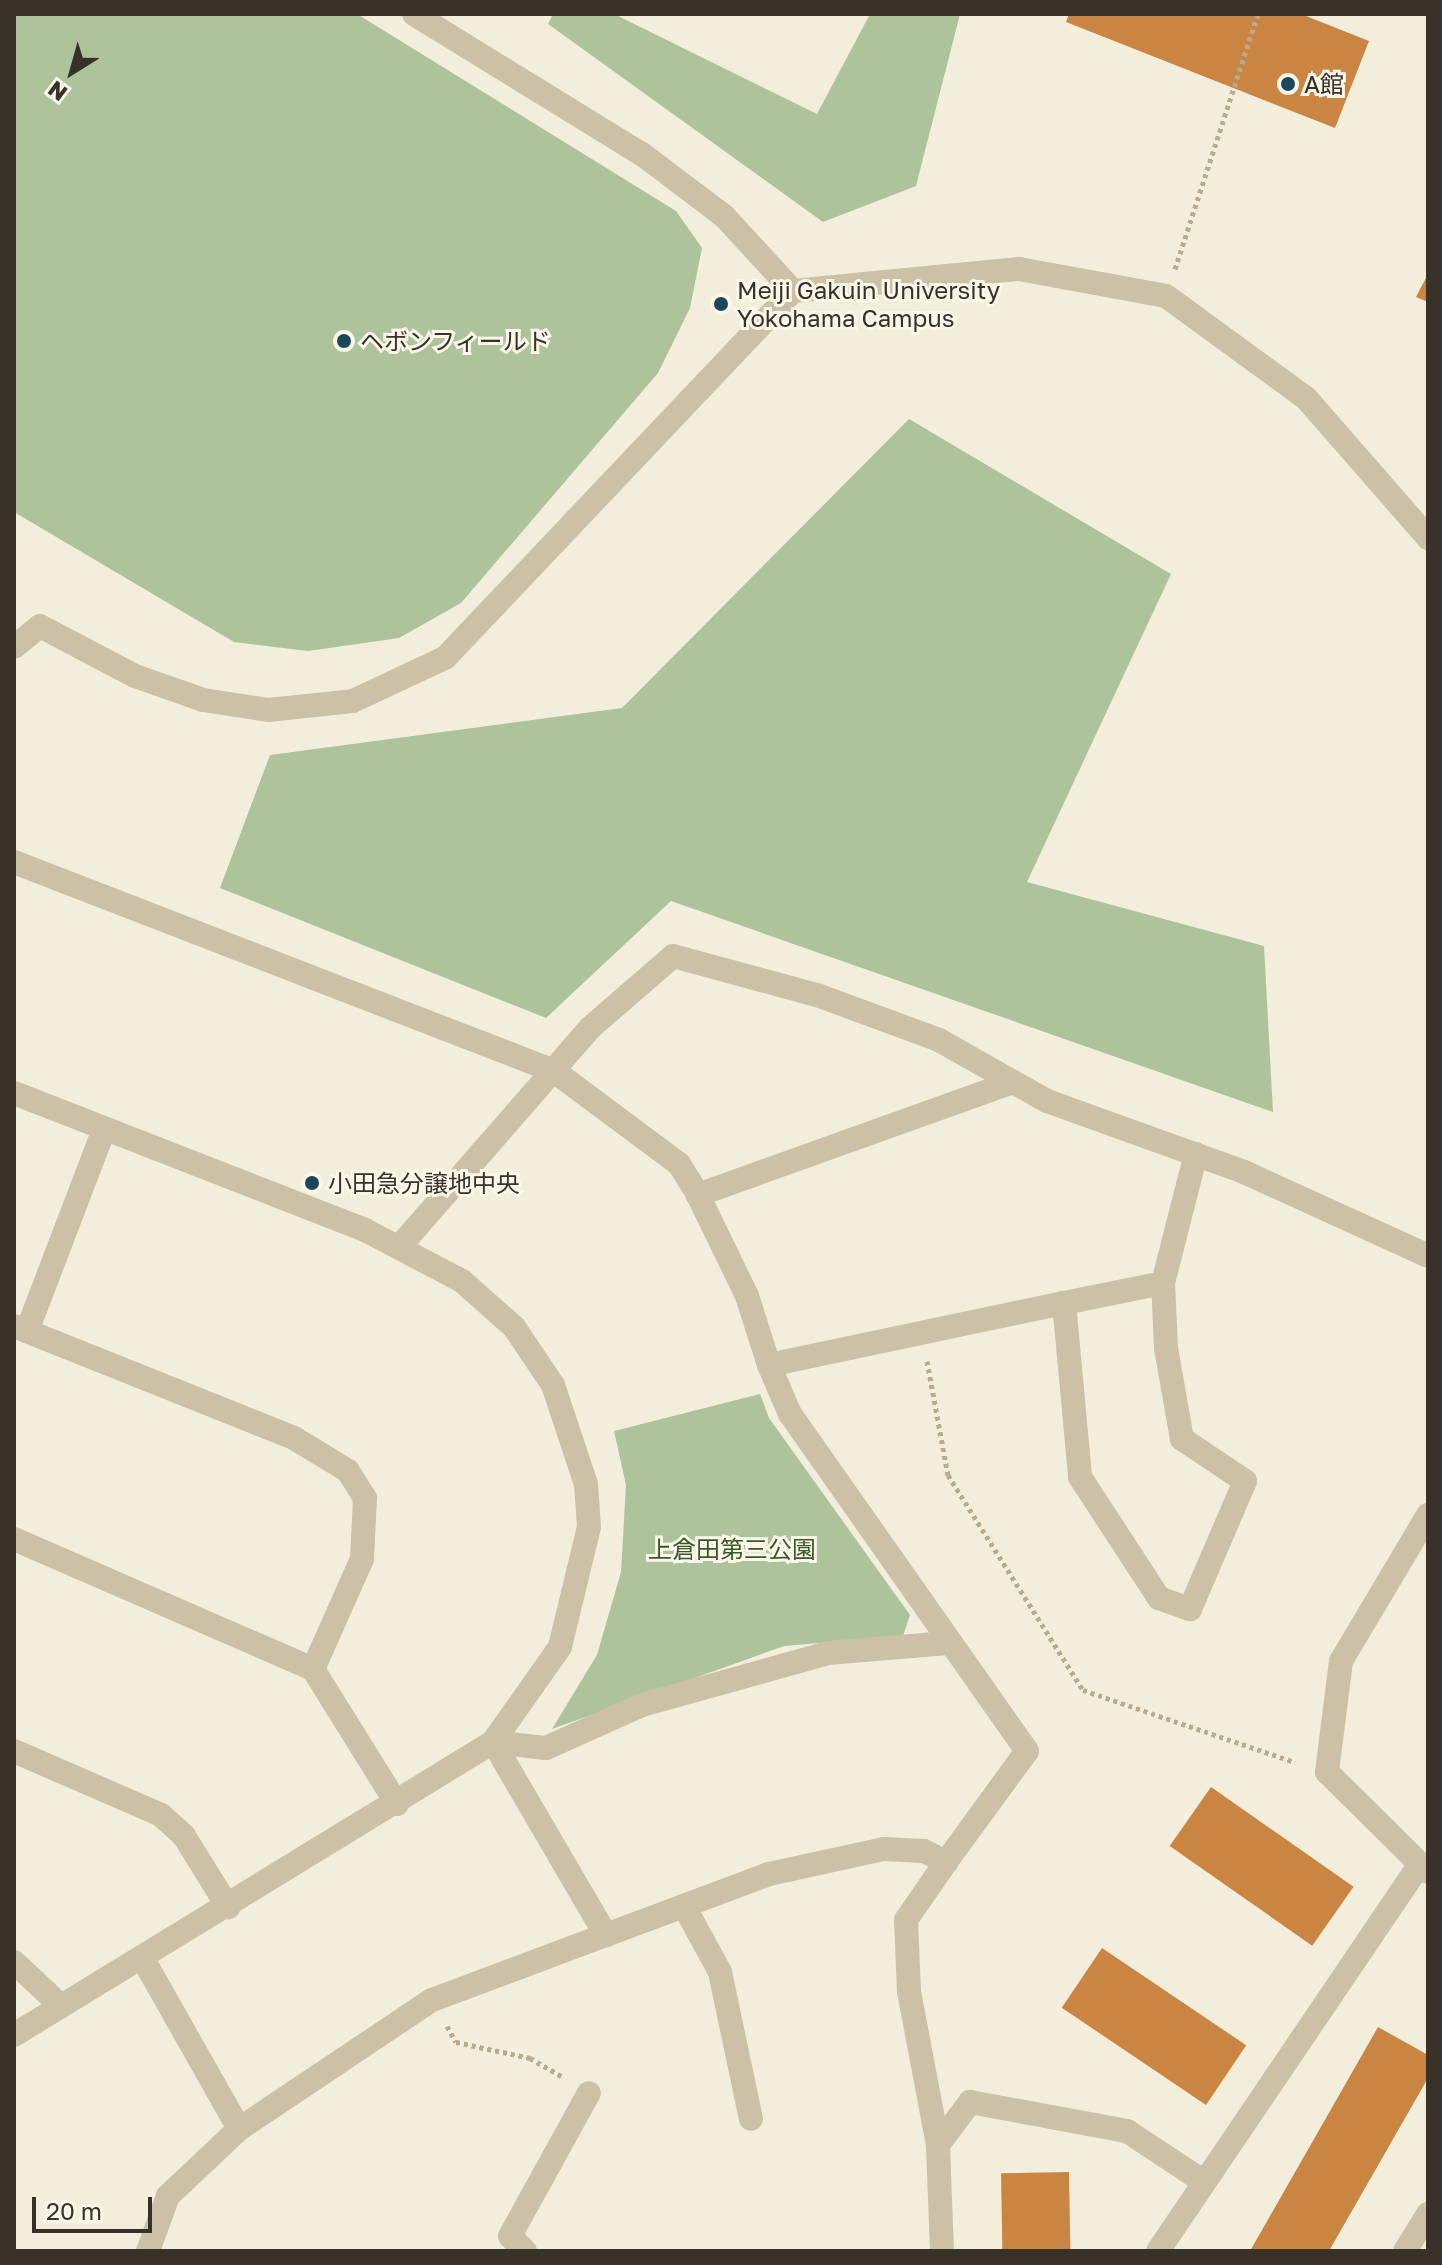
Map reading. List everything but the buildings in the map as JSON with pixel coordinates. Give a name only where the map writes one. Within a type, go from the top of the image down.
[{"type":"street","points":[[414,14],[642,154],[724,216],[793,291]]},
{"type":"street","points":[[14,647],[40,626],[135,676],[203,700],[268,710],[353,701],[445,658],[793,291],[1019,269],[1166,296],[1306,398],[1428,538]]},
{"type":"street","points":[[14,862],[554,1071],[679,1164],[698,1195],[747,1296],[769,1365],[790,1414],[948,1643],[1027,1751],[906,1920],[909,1992],[938,2145],[942,2251]]},
{"type":"street","points":[[400,1246],[643,975],[673,956],[858,1010],[939,1040],[1013,1082],[1196,1154],[1428,1256]]},
{"type":"street","points":[[698,1195],[1013,1082]]},
{"type":"street","points":[[14,1093],[400,1246],[462,1281],[514,1327],[553,1385],[586,1484],[589,1527],[575,1610],[532,1694],[493,1742],[397,1804],[14,2035]]},
{"type":"street","points":[[104,1129],[20,1328],[294,1438],[348,1471],[365,1498],[362,1559],[313,1669]]},
{"type":"street","points":[[1064,1303],[1080,1477],[1159,1598],[1190,1609],[1245,1481],[1182,1439],[1163,1283],[1196,1154]]},
{"type":"street","points":[[769,1365],[1163,1283]]},
{"type":"street","points":[[1158,2251],[1424,1868],[1327,1772],[1341,1661],[1428,1515]]},
{"type":"street","points":[[14,1539],[313,1669],[397,1804]]},
{"type":"street","points":[[493,1742],[546,1748],[732,1677],[828,1653],[948,1643]]},
{"type":"street","points":[[493,1742],[606,1935]]},
{"type":"street","points":[[14,1751],[161,1815],[184,1836],[228,1907]]},
{"type":"street","points":[[148,2251],[168,2196],[239,2129],[432,2000],[769,1874],[884,1849],[924,1851],[946,1862]]},
{"type":"street","points":[[684,1906],[720,1972],[751,2119]]},
{"type":"street","points":[[143,1959],[239,2129]]},
{"type":"street","points":[[14,1962],[61,2006]]},
{"type":"street","points":[[525,2251],[510,2236],[589,2093]]},
{"type":"street","points":[[938,2145],[970,2102],[1127,2131],[1204,2182]]},
{"type":"street","points":[[1405,2251],[1428,2214]]},
{"type":"path","points":[[1166,296],[1258,14]]},
{"type":"path","points":[[921,1333],[948,1475],[1083,1690],[1180,1729],[1327,1772]]},
{"type":"path","points":[[432,2000],[456,2042],[530,2058],[589,2093]]},
{"type":"green space","name":"ヘボンフィールド","points":[[14,14],[357,14],[676,211],[702,248],[690,308],[658,373],[461,603],[399,638],[308,651],[234,642],[14,512]]},
{"type":"green space","points":[[553,14],[614,14],[817,114],[870,14],[960,14],[916,186],[823,222],[548,24]]},
{"type":"green space","points":[[909,419],[1171,574],[1027,882],[1264,946],[1273,1112],[671,901],[546,1018],[220,888],[270,755],[622,708]]},
{"type":"green space","name":"上倉田第三公園","points":[[760,1394],[769,1418],[910,1615],[903,1636],[784,1646],[552,1729],[597,1655],[621,1572],[626,1485],[614,1431]]},
{"type":"place","name":"A館","points":[[1288,84]]},
{"type":"place","name":"Meiji Gakuin University Yokohama Campus","points":[[721,304]]},
{"type":"place","name":"ヘボンフィールド","points":[[344,341]]},
{"type":"place","name":"小田急分譲地中央","points":[[312,1183]]}]
